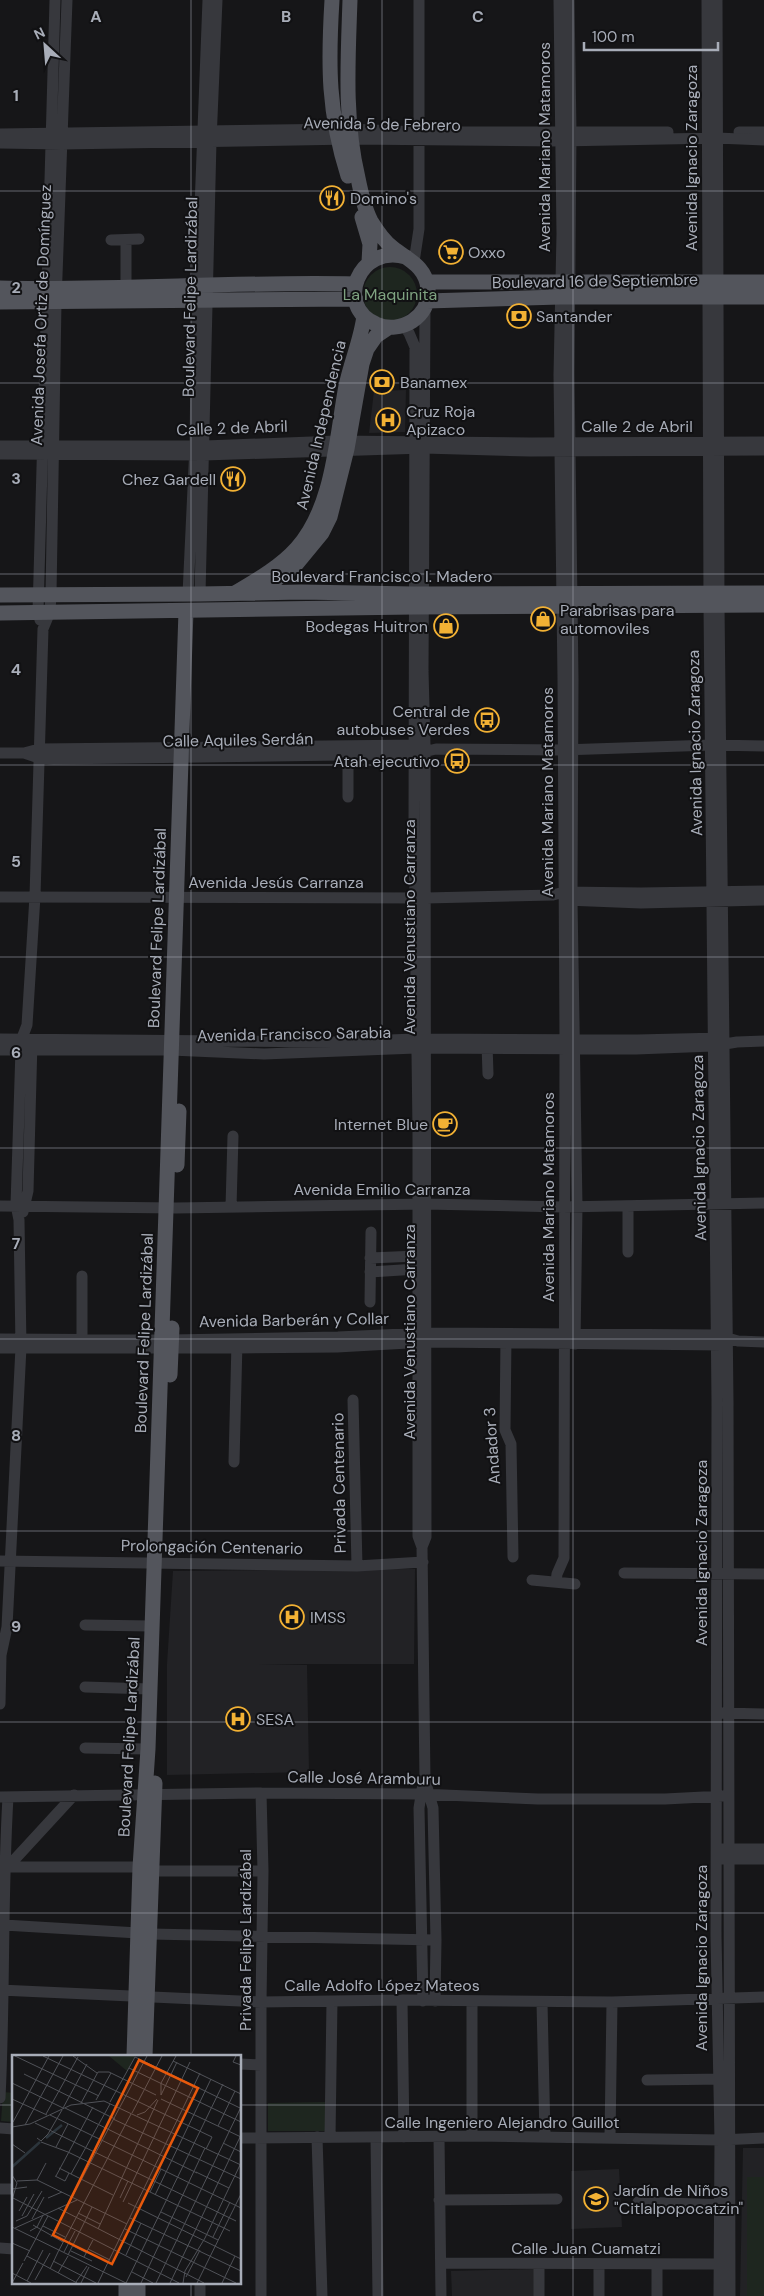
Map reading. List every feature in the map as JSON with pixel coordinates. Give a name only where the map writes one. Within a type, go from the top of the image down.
[{"type":"main road","points":[[332,0],[329,57],[330,96],[343,134],[368,233],[370,244],[369,262]]},
{"type":"main road","points":[[350,0],[347,89],[343,134],[352,153],[367,212],[381,236],[410,260],[424,274],[427,282],[426,304],[412,322],[404,326],[388,328],[375,324],[364,316],[356,300],[355,284],[358,276],[369,262],[391,254],[410,260]]},
{"type":"main road","name":"Boulevard 16 de Septiembre","points":[[427,282],[565,290],[713,290],[764,297]]},
{"type":"main road","name":"Boulevard 16 de Septiembre","points":[[713,290],[764,282]]},
{"type":"main road","points":[[0,288],[52,296],[202,292],[355,284]]},
{"type":"main road","points":[[0,302],[126,287],[356,300]]},
{"type":"main road","name":"Boulevard 16 de Septiembre","points":[[426,304],[565,290]]},
{"type":"main road","name":"Avenida Independencia","points":[[224,610],[255,593],[294,567],[322,532],[330,517],[342,445],[346,384],[364,316]]},
{"type":"main road","name":"Avenida Independencia","points":[[234,594],[281,564],[297,548],[314,525],[342,445],[367,349],[376,336],[388,328]]},
{"type":"main road","points":[[294,567],[293,580],[301,592]]},
{"type":"main road","name":"Boulevard Francisco I. Madero","points":[[0,594],[234,594],[301,592],[419,600]]},
{"type":"main road","name":"Boulevard Francisco I. Madero","points":[[715,600],[764,593]]},
{"type":"main road","name":"Boulevard Francisco I. Madero","points":[[0,613],[224,610],[419,600],[715,600],[764,605]]},
{"type":"main road","name":"Boulevard Felipe Lardizábal","points":[[145,2055],[143,1997],[147,1869],[191,611]]},
{"type":"main road","name":"Boulevard Felipe Lardizábal","points":[[150,1794],[148,1749],[153,1681],[152,1626],[158,1563]]},
{"type":"main road","name":"Boulevard Felipe Lardizábal","points":[[134,2055],[143,1997]]},
{"type":"street","name":"Avenida Josefa Ortiz de Domínguez","points":[[0,1704],[1,1654],[6,1627],[5,1561],[21,1343],[20,1220],[27,1025],[35,896],[59,62],[55,0]]},
{"type":"street","name":"Avenida Josefa Ortiz de Domínguez","points":[[59,62],[67,0]]},
{"type":"street","name":"Boulevard Felipe Lardizábal","points":[[208,0],[210,63]]},
{"type":"street","name":"Boulevard Felipe Lardizábal","points":[[194,594],[207,136],[210,63],[217,0]]},
{"type":"street","points":[[410,260],[419,229],[419,0]]},
{"type":"street","name":"Avenida Mariano Matamoros","points":[[559,0],[565,63]]},
{"type":"street","name":"Avenida Mariano Matamoros","points":[[556,1582],[557,1574],[564,1558],[569,1339],[569,1269],[564,1206],[570,1127],[570,1044],[565,896],[568,825],[568,750],[564,374],[566,234],[565,63],[569,0]]},
{"type":"street","name":"Avenida Ignacio Zaragoza","points":[[708,0],[712,135],[718,1042],[722,1341],[722,1917],[725,2205],[724,2264],[719,2296]]},
{"type":"street","name":"Avenida Ignacio Zaragoza","points":[[712,135],[717,0]]},
{"type":"street","name":"Avenida 5 de Febrero","points":[[0,143],[57,139],[343,134],[419,137],[565,137],[712,135],[764,132]]},
{"type":"street","name":"Avenida 5 de Febrero","points":[[0,134],[57,139]]},
{"type":"street","name":"Avenida 5 de Febrero","points":[[712,135],[764,140]]},
{"type":"street","points":[[111,240],[140,239]]},
{"type":"street","points":[[126,240],[126,287]]},
{"type":"street","name":"Avenida Venustiano Carranza","points":[[419,445],[426,304]]},
{"type":"street","name":"Avenida Venustiano Carranza","points":[[404,326],[415,347],[420,516],[418,671],[423,749],[419,797],[422,1443],[418,1536],[422,1547],[425,1780],[421,1939],[422,2001]]},
{"type":"street","name":"Calle 2 de Abril","points":[[3,450],[199,451],[342,445],[714,446],[764,442]]},
{"type":"street","name":"Calle 2 de Abril","points":[[714,446],[764,450]]},
{"type":"street","name":"Calle Aquiles Serdán","points":[[0,753],[348,749],[568,750],[716,745],[764,746]]},
{"type":"street","points":[[348,749],[348,797]]},
{"type":"street","name":"Avenida Jesús Carranza","points":[[0,897],[181,899],[565,896],[641,898],[764,891]]},
{"type":"street","name":"Avenida Jesús Carranza","points":[[718,895],[764,900]]},
{"type":"street","name":"Avenida Francisco Sarabia","points":[[0,1039],[27,1044],[176,1046],[264,1054],[335,1046],[421,1044],[637,1045],[764,1041]]},
{"type":"street","name":"Avenida Francisco Sarabia","points":[[0,1050],[27,1044]]},
{"type":"street","points":[[487,1044],[488,1074]]},
{"type":"street","name":"Avenida Mariano Matamoros","points":[[569,1269],[577,1206],[570,1127]]},
{"type":"street","points":[[231,1207],[232,1136]]},
{"type":"street","name":"Avenida Venustiano Carranza","points":[[421,1204],[417,1269],[422,1338]]},
{"type":"street","name":"Avenida Emilio Carranza","points":[[0,1206],[231,1207],[421,1204],[721,1206],[764,1204]]},
{"type":"street","points":[[628,1206],[628,1252]]},
{"type":"street","points":[[370,1302],[371,1232]]},
{"type":"street","points":[[370,1258],[417,1256]]},
{"type":"street","points":[[370,1272],[417,1269]]},
{"type":"street","points":[[82,1276],[82,1344]]},
{"type":"street","name":"Avenida Barberán y Collar","points":[[0,1339],[21,1343],[82,1344],[338,1342],[422,1338],[641,1339],[764,1342]]},
{"type":"street","name":"Andador 3","points":[[506,1339],[505,1430],[511,1444],[513,1557]]},
{"type":"street","name":"Avenida Barberán y Collar","points":[[0,1348],[21,1343]]},
{"type":"street","points":[[234,1462],[237,1343]]},
{"type":"street","name":"Privada Centenario","points":[[353,1400],[357,1566]]},
{"type":"street","name":"Prolongación Centenario","points":[[5,1561],[357,1566],[422,1562]]},
{"type":"street","points":[[624,1573],[764,1574]]},
{"type":"street","points":[[532,1580],[575,1584]]},
{"type":"street","points":[[85,1625],[152,1626]]},
{"type":"street","points":[[85,1687],[153,1681]]},
{"type":"street","points":[[723,1714],[764,1714]]},
{"type":"street","points":[[85,1748],[148,1749]]},
{"type":"street","name":"Calle José Aramburu","points":[[4,1797],[261,1793],[425,1794],[538,1799],[665,1799],[722,1796]]},
{"type":"street","name":"Privada Felipe Lardizábal","points":[[261,1793],[263,1871],[260,2138],[261,2296]]},
{"type":"street","name":"Avenida Venustiano Carranza","points":[[425,1794],[433,1808],[436,1940],[435,2001]]},
{"type":"street","points":[[4,1872],[74,1795]]},
{"type":"street","points":[[0,2098],[8,2056],[2,1990],[4,1797]]},
{"type":"street","points":[[722,1854],[764,1849]]},
{"type":"street","points":[[722,1854],[764,1860]]},
{"type":"street","points":[[4,1872],[147,1869],[263,1871]]},
{"type":"street","points":[[4,1925],[262,1938],[436,1940]]},
{"type":"street","name":"Calle Adolfo López Mateos","points":[[2,1990],[261,2002],[402,2000],[612,2002],[764,1997]]},
{"type":"street","points":[[402,2000],[404,2137]]},
{"type":"street","points":[[330,2137],[332,2001]]},
{"type":"street","points":[[472,2002],[472,2136]]},
{"type":"street","points":[[542,2002],[545,2137]]},
{"type":"street","points":[[610,2138],[612,2002]]},
{"type":"street","points":[[241,2064],[261,2065]]},
{"type":"street","points":[[647,2080],[724,2079]]},
{"type":"street","name":"Calle Ingeniero Alejandro Guillot","points":[[241,2138],[472,2136],[725,2140],[764,2138]]},
{"type":"street","points":[[317,2137],[322,2296]]},
{"type":"street","points":[[376,2137],[378,2296]]},
{"type":"street","points":[[439,2137],[441,2296]]},
{"type":"street","points":[[439,2200],[557,2199]]},
{"type":"street","points":[[638,2202],[725,2205]]},
{"type":"street","name":"Calle Juan Cuamatzi","points":[[441,2264],[724,2264]]},
{"type":"street","points":[[539,2264],[539,2296]]},
{"type":"street","points":[[599,2264],[599,2296]]},
{"type":"street","points":[[657,2264],[658,2296]]},
{"type":"street","name":"Avenida Ignacio Zaragoza","points":[[724,2264],[730,2296]]},
{"type":"shaded area","name":"Cruz Roja Apizaco","points":[[406,390],[405,432],[369,433],[374,391]]},
{"type":"shaded area","points":[[415,1569],[414,1664],[259,1664],[307,1665],[309,1772],[167,1775],[167,1664],[173,1571]]},
{"type":"shaded area","points":[[743,2148],[764,2148],[764,2296],[740,2296]]},
{"type":"shaded area","name":"Jardín de Niños \"Citlalpopocatzin\"","points":[[619,2169],[622,2227],[571,2229],[571,2171]]},
{"type":"shaded area","points":[[536,2269],[536,2296],[452,2296],[451,2271]]},
{"type":"green space","name":"La Maquinita","points":[[385,267],[395,267],[405,271],[413,279],[417,294],[413,309],[405,317],[395,321],[385,321],[375,317],[367,309],[363,299],[363,289],[367,279],[375,271]]},
{"type":"green space","points":[[3,2092],[12,2093],[12,2122],[1,2121]]},
{"type":"green space","points":[[327,2102],[328,2131],[268,2131],[268,2103]]},
{"type":"green space","points":[[747,2177],[764,2177],[764,2296],[747,2296]]},
{"type":"place","name":"Domino's","points":[[332,198]]},
{"type":"place","name":"Oxxo","points":[[451,252]]},
{"type":"place","name":"Santander","points":[[519,316]]},
{"type":"place","name":"Banamex","points":[[382,382]]},
{"type":"place","name":"Cruz Roja Apizaco","points":[[388,420]]},
{"type":"place","name":"Chez Gardell","points":[[233,479]]},
{"type":"place","name":"Parabrisas para automoviles","points":[[543,619]]},
{"type":"place","name":"Bodegas Huitron","points":[[446,626]]},
{"type":"place","name":"Central de autobuses Verdes","points":[[487,720]]},
{"type":"place","name":"Atah ejecutivo","points":[[457,761]]},
{"type":"place","name":"Internet Blue","points":[[445,1124]]},
{"type":"place","name":"IMSS","points":[[292,1617]]},
{"type":"place","name":"SESA","points":[[238,1719]]},
{"type":"place","name":"Jardín de Niños \"Citlalpopocatzin\"","points":[[596,2199]]}]
